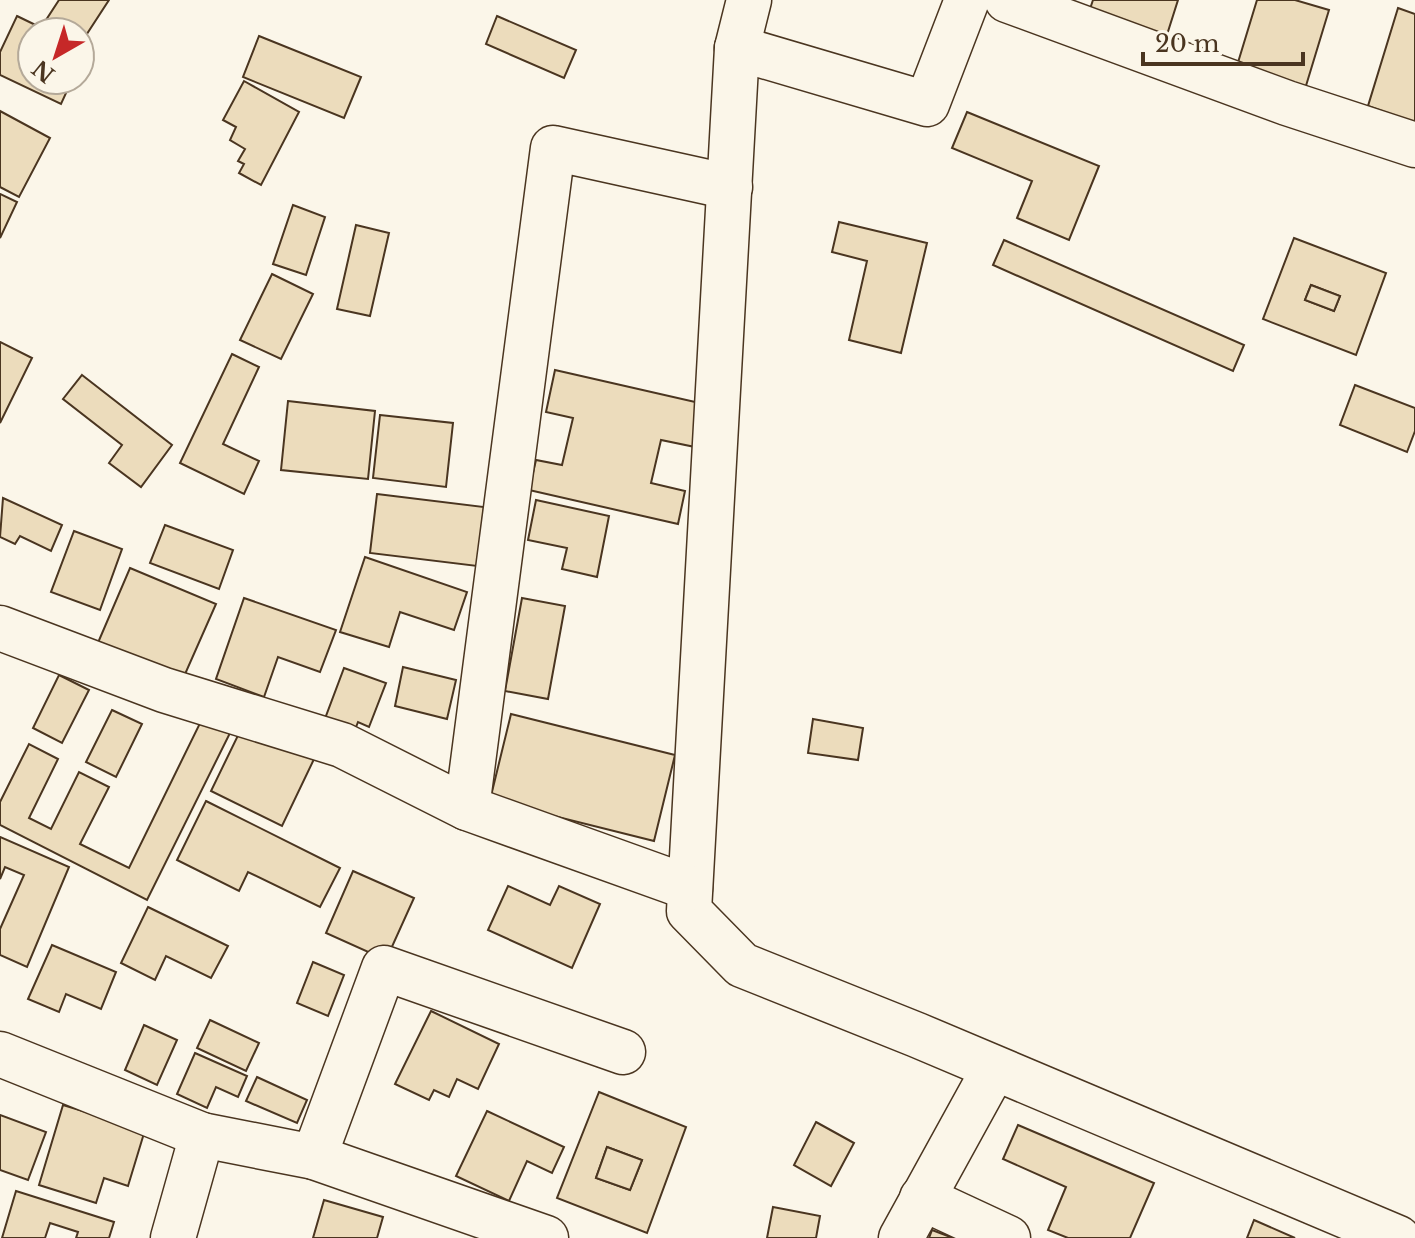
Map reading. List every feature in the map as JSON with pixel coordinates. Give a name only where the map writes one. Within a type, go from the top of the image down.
[{"type":"street","points":[[749,0],[737,48],[689,911],[742,965],[1398,1238]]},
{"type":"street","points":[[737,48],[927,104],[967,0]]},
{"type":"street","points":[[1007,0],[1287,103],[1415,145]]},
{"type":"street","points":[[467,808],[553,148],[730,187]]},
{"type":"street","points":[[0,628],[164,690],[342,745],[467,808],[690,888]]},
{"type":"street","points":[[314,1157],[384,968],[623,1052]]},
{"type":"street","points":[[0,1054],[202,1135],[314,1157],[546,1238]]},
{"type":"street","points":[[901,1238],[994,1069]]},
{"type":"street","points":[[173,1238],[202,1135]]},
{"type":"street","points":[[922,1198],[1008,1238]]},
{"type":"building","points":[[59,0],[109,0],[96,20],[96,16],[49,16]]},
{"type":"building","points":[[1093,0],[1178,0],[1165,41],[1088,15]]},
{"type":"building","points":[[1257,0],[1295,0],[1329,10],[1305,89],[1236,69]]},
{"type":"building","points":[[1398,8],[1415,14],[1415,123],[1368,106]]},
{"type":"building","points":[[497,16],[576,50],[564,78],[486,44]]},
{"type":"building","points":[[16,18],[16,83],[0,75],[0,52]]},
{"type":"building","points":[[259,36],[361,77],[344,118],[243,77]]},
{"type":"building","points":[[244,81],[299,112],[261,185],[239,173],[244,164],[238,161],[245,149],[230,140],[236,127],[223,120]]},
{"type":"building","points":[[44,96],[65,96],[61,104]]},
{"type":"building","points":[[0,111],[50,138],[19,197],[0,187]]},
{"type":"building","points":[[967,112],[1099,166],[1069,240],[1017,218],[1032,181],[952,148]]},
{"type":"building","points":[[0,194],[17,202],[0,238]]},
{"type":"building","points":[[293,205],[325,217],[306,275],[273,264]]},
{"type":"building","points":[[839,222],[927,243],[901,353],[849,340],[867,261],[832,252]]},
{"type":"building","points":[[356,225],[389,233],[370,316],[337,309]]},
{"type":"building","points":[[1294,238],[1386,273],[1356,355],[1263,319]],"holes":[[[1311,285],[1340,296],[1334,311],[1305,300]]]},
{"type":"building","points":[[1004,240],[1244,345],[1233,371],[993,265]]},
{"type":"building","points":[[272,274],[313,294],[281,359],[240,340]]},
{"type":"building","points":[[1311,285],[1340,296],[1334,311],[1305,300]]},
{"type":"building","points":[[0,342],[32,358],[0,423]]},
{"type":"building","points":[[232,354],[259,367],[223,444],[259,461],[244,494],[180,463]]},
{"type":"building","points":[[555,370],[704,404],[695,447],[661,440],[651,483],[685,491],[678,524],[529,490],[536,460],[562,465],[573,418],[546,412]]},
{"type":"building","points":[[82,375],[172,445],[141,487],[109,463],[122,445],[63,399]]},
{"type":"building","points":[[1355,385],[1415,408],[1415,431],[1407,452],[1340,425]]},
{"type":"building","points":[[288,401],[375,411],[368,479],[281,470]]},
{"type":"building","points":[[380,415],[453,423],[446,487],[373,478]]},
{"type":"building","points":[[377,494],[484,507],[477,566],[370,553]]},
{"type":"building","points":[[3,498],[62,525],[51,551],[20,536],[15,544],[0,537]]},
{"type":"building","points":[[536,500],[609,516],[597,577],[562,569],[567,548],[528,540]]},
{"type":"building","points":[[165,525],[233,550],[219,589],[150,563]]},
{"type":"building","points":[[74,531],[122,549],[100,610],[51,592]]},
{"type":"building","points":[[365,557],[467,592],[454,630],[400,612],[389,647],[340,632]]},
{"type":"building","points":[[130,568],[216,604],[182,681],[97,645]]},
{"type":"building","points":[[244,598],[336,630],[320,672],[278,657],[264,697],[216,679]]},
{"type":"building","points":[[522,598],[565,606],[548,699],[505,691]]},
{"type":"building","points":[[403,667],[456,680],[447,719],[395,706]]},
{"type":"building","points":[[344,668],[386,683],[369,727],[358,722],[353,735],[323,724]]},
{"type":"building","points":[[59,675],[89,690],[62,743],[33,728]]},
{"type":"building","points":[[112,710],[142,724],[116,777],[86,762]]},
{"type":"building","points":[[511,714],[675,755],[654,841],[490,800]]},
{"type":"building","points":[[204,715],[232,729],[147,900],[0,825],[0,802],[29,744],[58,759],[29,818],[51,829],[79,772],[109,787],[80,844],[129,868]]},
{"type":"building","points":[[813,719],[863,728],[858,760],[808,753]]},
{"type":"building","points":[[244,723],[315,757],[282,826],[211,791]]},
{"type":"building","points":[[206,801],[340,868],[320,907],[248,872],[239,891],[177,860]]},
{"type":"building","points":[[0,837],[69,867],[27,967],[0,955],[0,929],[24,875],[5,867],[0,879]]},
{"type":"building","points":[[353,871],[414,898],[386,960],[326,933]]},
{"type":"building","points":[[508,886],[550,905],[559,886],[600,904],[572,968],[488,930]]},
{"type":"building","points":[[148,907],[228,946],[211,978],[166,956],[155,980],[121,963]]},
{"type":"building","points":[[52,945],[116,972],[101,1009],[66,994],[59,1012],[28,999]]},
{"type":"building","points":[[313,962],[344,975],[328,1016],[297,1003]]},
{"type":"building","points":[[431,1011],[499,1044],[478,1089],[457,1079],[449,1097],[434,1090],[429,1100],[395,1084]]},
{"type":"building","points":[[210,1020],[259,1043],[246,1071],[197,1048]]},
{"type":"building","points":[[144,1025],[177,1040],[157,1085],[125,1070]]},
{"type":"building","points":[[195,1053],[247,1076],[238,1097],[216,1087],[207,1108],[177,1094]]},
{"type":"building","points":[[257,1077],[307,1100],[297,1123],[246,1101]]},
{"type":"building","points":[[599,1092],[686,1127],[647,1233],[557,1198]],"holes":[[[607,1147],[642,1160],[630,1190],[596,1178]]]},
{"type":"building","points":[[63,1105],[145,1130],[128,1186],[104,1178],[96,1203],[39,1185]]},
{"type":"building","points":[[487,1111],[564,1147],[552,1173],[527,1161],[509,1201],[456,1176]]},
{"type":"building","points":[[0,1115],[46,1132],[28,1180],[0,1170]]},
{"type":"building","points":[[816,1122],[854,1143],[831,1186],[794,1165]]},
{"type":"building","points":[[1018,1125],[1154,1183],[1130,1238],[1068,1238],[1048,1230],[1066,1187],[1003,1159]]},
{"type":"building","points":[[607,1147],[642,1160],[630,1190],[596,1178]]},
{"type":"building","points":[[16,1191],[114,1222],[109,1238],[76,1238],[78,1232],[50,1223],[45,1238],[2,1238]]},
{"type":"building","points":[[324,1200],[383,1217],[377,1238],[313,1238]]},
{"type":"building","points":[[773,1207],[820,1216],[816,1238],[767,1238]]},
{"type":"building","points":[[1254,1220],[1295,1238],[1247,1238]]},
{"type":"building","points":[[932,1230],[953,1238],[929,1238]]}]
